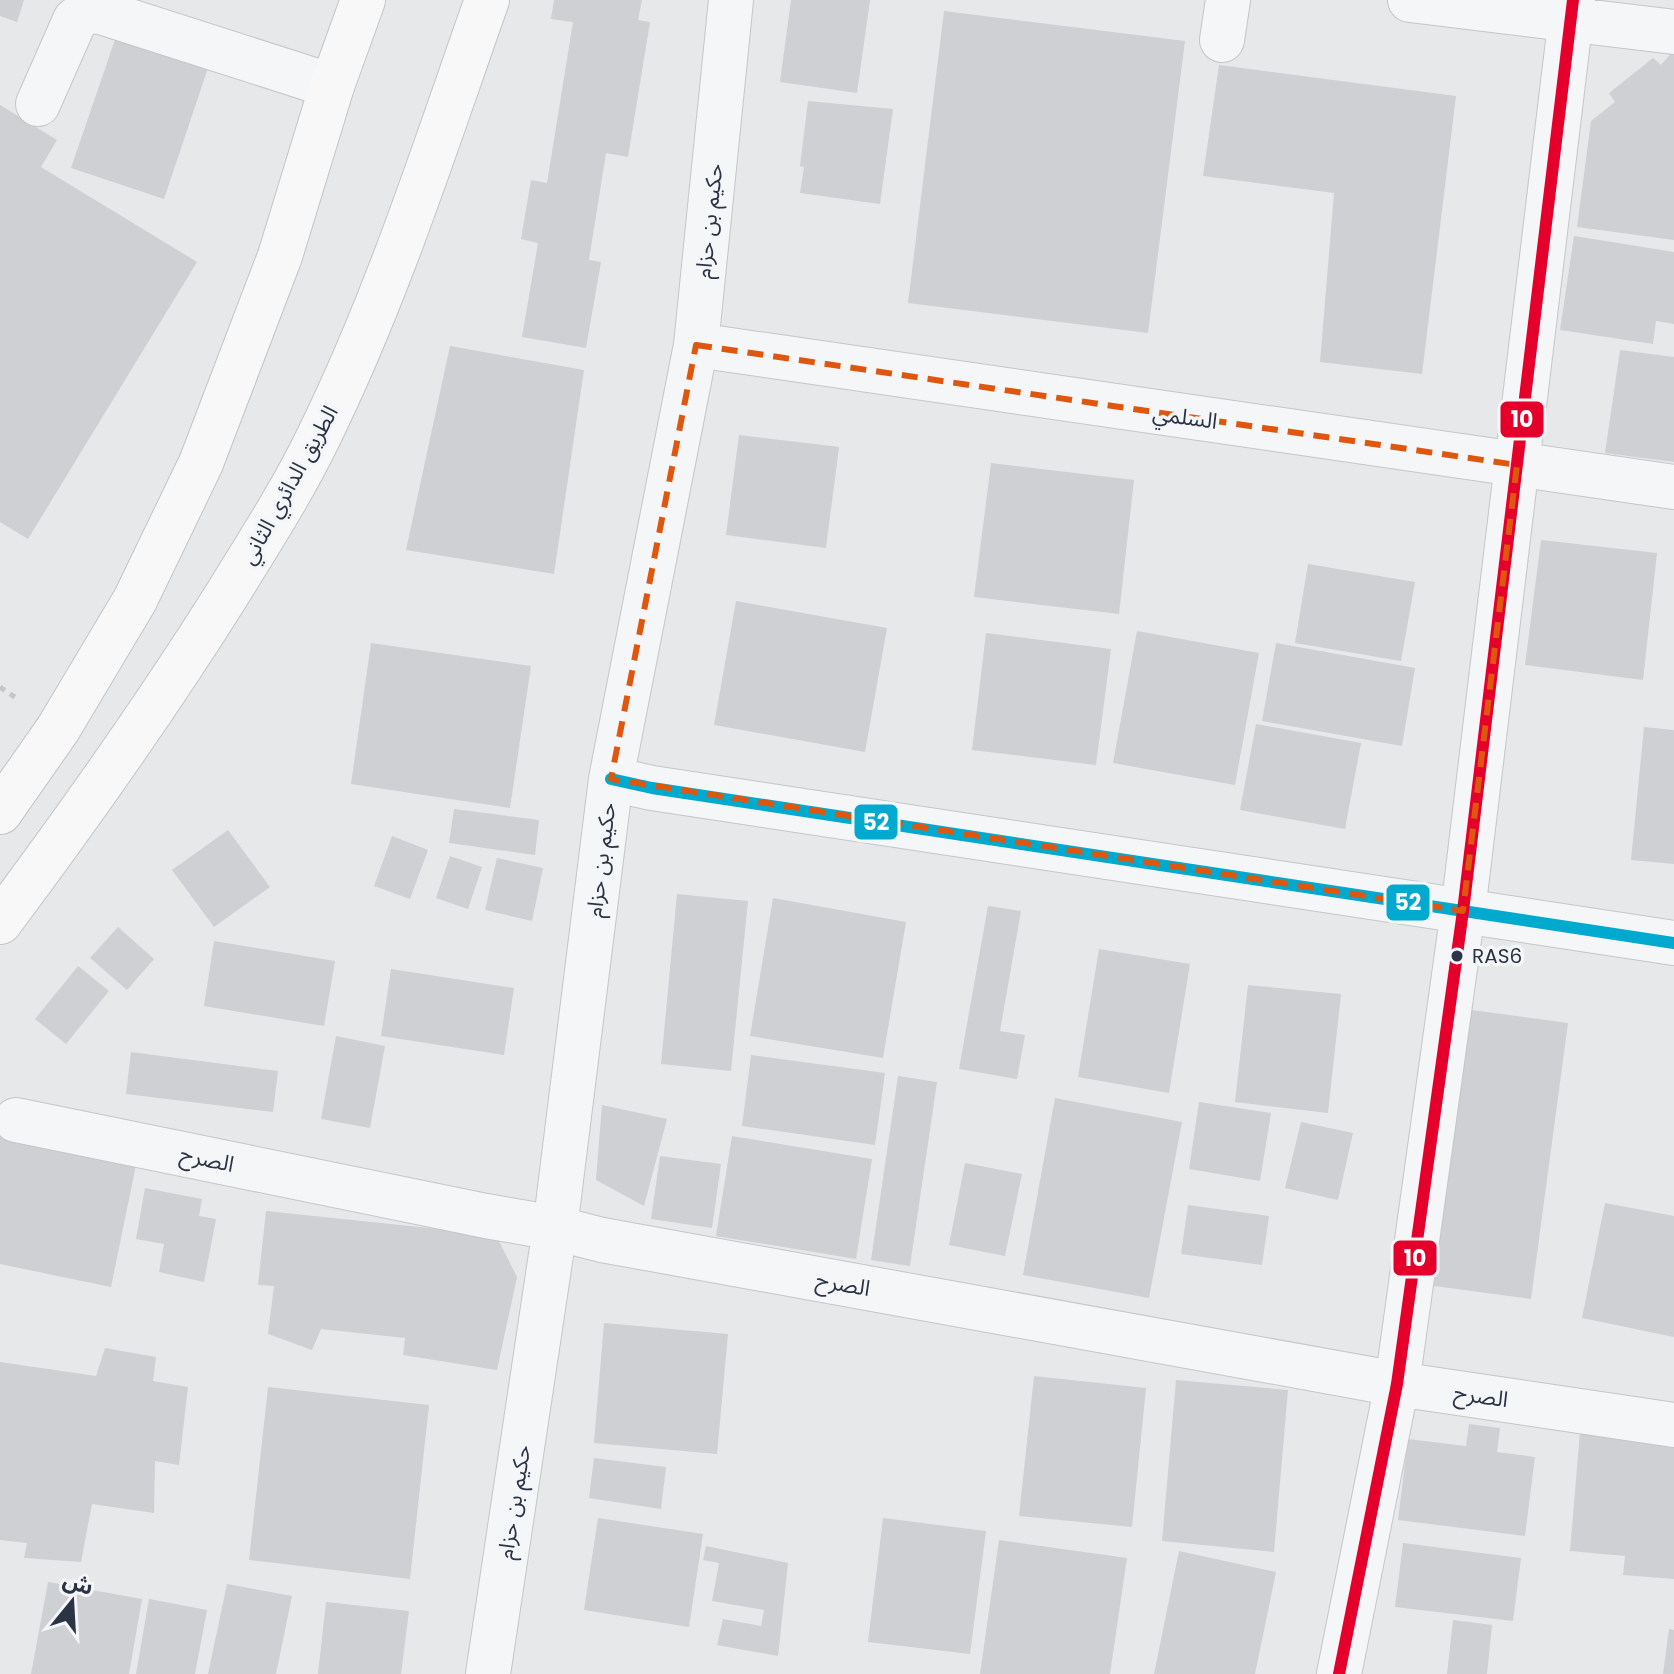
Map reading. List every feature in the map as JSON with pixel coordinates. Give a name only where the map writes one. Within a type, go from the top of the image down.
[{"type":"main road","points":[[0,812],[58,729],[135,600],[201,463],[280,256],[332,86],[363,0]]},
{"type":"main road","name":"الطريق الدائري الثاني","points":[[0,922],[171,684],[276,515],[318,438],[372,322],[487,0]]},
{"type":"street","name":"حكيم بن حزام","points":[[488,1674],[555,1228],[611,779],[696,345],[731,0]]},
{"type":"street","points":[[1410,0],[1572,9],[1674,32]]},
{"type":"street","points":[[1339,1674],[1397,1384],[1463,911],[1572,9]]},
{"type":"street","points":[[38,104],[75,20],[85,13],[98,11],[332,86]]},
{"type":"street","name":"السلمي","points":[[696,345],[1674,487]]},
{"type":"street","points":[[611,779],[683,793],[1674,943]]},
{"type":"street","name":"الصرح","points":[[16,1120],[602,1240],[1397,1384],[1674,1425]]},
{"type":"highlighted area","points":[[696,345],[1517,465],[1463,911],[611,779]]},
{"type":"building","points":[[0,0],[24,0],[17,22],[0,16]]},
{"type":"building","points":[[554,0],[642,0],[638,20],[650,22],[628,157],[606,153],[589,260],[601,262],[586,348],[522,337],[538,243],[521,239],[531,180],[547,183],[573,22],[551,19]]},
{"type":"building","points":[[791,0],[870,0],[857,93],[780,82]]},
{"type":"building","points":[[944,11],[1185,41],[1148,333],[908,303]]},
{"type":"building","points":[[120,25],[212,56],[164,199],[71,168]]},
{"type":"building","points":[[1674,50],[1674,240],[1577,227],[1591,121],[1615,102],[1609,93],[1653,58],[1661,65]]},
{"type":"building","points":[[1219,65],[1456,96],[1422,374],[1320,362],[1334,193],[1203,176]]},
{"type":"building","points":[[808,101],[893,109],[880,204],[800,193]]},
{"type":"building","points":[[0,105],[57,140],[41,167],[197,262],[28,539],[0,522]]},
{"type":"building","points":[[1574,236],[1674,252],[1674,324],[1656,321],[1653,344],[1560,330]]},
{"type":"building","points":[[450,346],[584,370],[554,574],[406,550]]},
{"type":"building","points":[[1620,350],[1674,357],[1674,462],[1605,453]]},
{"type":"building","points":[[739,435],[839,447],[826,548],[726,535]]},
{"type":"building","points":[[991,463],[1134,480],[1119,614],[974,597]]},
{"type":"building","points":[[1541,540],[1657,553],[1643,680],[1525,665]]},
{"type":"building","points":[[1308,564],[1415,582],[1401,661],[1295,643]]},
{"type":"building","points":[[736,601],[887,628],[865,752],[714,725]]},
{"type":"building","points":[[1137,631],[1259,653],[1235,785],[1113,763]]},
{"type":"building","points":[[986,633],[1111,649],[1096,765],[972,750]]},
{"type":"building","points":[[371,643],[531,666],[510,808],[351,784]]},
{"type":"building","points":[[1276,643],[1415,668],[1402,746],[1262,721]]},
{"type":"building","points":[[1256,724],[1361,743],[1345,829],[1240,810]]},
{"type":"building","points":[[1644,727],[1674,730],[1674,864],[1631,860]]},
{"type":"building","points":[[454,809],[539,820],[535,855],[449,843]]},
{"type":"building","points":[[228,830],[270,887],[214,927],[172,870]]},
{"type":"building","points":[[392,836],[428,850],[410,899],[374,886]]},
{"type":"building","points":[[450,856],[482,867],[468,909],[436,898]]},
{"type":"building","points":[[497,858],[543,868],[532,921],[485,910]]},
{"type":"building","points":[[677,894],[748,901],[731,1071],[661,1064]]},
{"type":"building","points":[[773,898],[906,922],[883,1058],[750,1036]]},
{"type":"building","points":[[988,906],[1021,911],[1000,1031],[1025,1035],[1017,1079],[959,1069]]},
{"type":"building","points":[[118,927],[154,959],[127,990],[90,958]]},
{"type":"building","points":[[214,941],[335,961],[324,1026],[204,1006]]},
{"type":"building","points":[[1099,949],[1190,964],[1169,1093],[1078,1077]]},
{"type":"building","points":[[78,966],[109,991],[66,1044],[35,1019]]},
{"type":"building","points":[[391,969],[514,988],[504,1055],[381,1036]]},
{"type":"building","points":[[1248,985],[1341,994],[1328,1113],[1235,1102]]},
{"type":"building","points":[[1464,1009],[1568,1023],[1531,1299],[1427,1285]]},
{"type":"building","points":[[336,1036],[385,1046],[370,1128],[321,1119]]},
{"type":"building","points":[[131,1052],[278,1071],[273,1112],[126,1094]]},
{"type":"building","points":[[751,1055],[885,1073],[875,1145],[742,1126]]},
{"type":"building","points":[[898,1076],[937,1082],[910,1266],[871,1260]]},
{"type":"building","points":[[1055,1098],[1182,1122],[1149,1298],[1023,1275]]},
{"type":"building","points":[[1199,1102],[1271,1113],[1260,1181],[1189,1169]]},
{"type":"building","points":[[602,1105],[667,1119],[644,1206],[596,1180]]},
{"type":"building","points":[[1301,1122],[1353,1133],[1338,1200],[1285,1188]]},
{"type":"building","points":[[0,1132],[137,1160],[111,1287],[0,1264]]},
{"type":"building","points":[[732,1136],[872,1159],[856,1259],[716,1236]]},
{"type":"building","points":[[660,1156],[721,1164],[712,1228],[651,1219]]},
{"type":"building","points":[[965,1163],[1022,1174],[1005,1256],[949,1245]]},
{"type":"building","points":[[145,1188],[202,1199],[199,1216],[216,1219],[204,1282],[159,1272],[164,1244],[136,1239]]},
{"type":"building","points":[[1605,1203],[1674,1216],[1674,1337],[1582,1318]]},
{"type":"building","points":[[1188,1205],[1269,1216],[1262,1265],[1181,1254]]},
{"type":"building","points":[[266,1211],[496,1235],[517,1277],[497,1370],[403,1355],[405,1338],[321,1329],[312,1350],[268,1334],[274,1286],[258,1285]]},
{"type":"building","points":[[604,1323],[728,1334],[717,1454],[594,1443]]},
{"type":"building","points":[[105,1348],[156,1357],[153,1381],[188,1387],[179,1465],[155,1461],[154,1513],[92,1504],[81,1562],[24,1558],[27,1543],[0,1540],[0,1362],[96,1376]]},
{"type":"building","points":[[1034,1376],[1146,1388],[1132,1527],[1019,1516]]},
{"type":"building","points":[[1176,1380],[1288,1390],[1274,1552],[1162,1541]]},
{"type":"building","points":[[268,1387],[429,1405],[410,1579],[249,1560]]},
{"type":"building","points":[[1469,1424],[1500,1428],[1497,1452],[1535,1457],[1525,1536],[1398,1520],[1408,1439],[1466,1446]]},
{"type":"building","points":[[1580,1432],[1674,1441],[1674,1579],[1623,1575],[1625,1556],[1570,1551]]},
{"type":"building","points":[[594,1458],[666,1467],[661,1509],[589,1498]]},
{"type":"building","points":[[598,1518],[703,1534],[689,1627],[584,1610]]},
{"type":"building","points":[[883,1518],[986,1531],[970,1654],[868,1642]]},
{"type":"building","points":[[999,1540],[1127,1558],[1110,1674],[980,1674]]},
{"type":"building","points":[[1403,1543],[1521,1558],[1513,1621],[1395,1607]]},
{"type":"building","points":[[706,1546],[788,1563],[778,1656],[717,1645],[723,1619],[761,1626],[764,1610],[712,1601],[719,1563],[703,1560]]},
{"type":"building","points":[[1179,1551],[1276,1572],[1255,1674],[1154,1674]]},
{"type":"building","points":[[48,1582],[142,1599],[129,1674],[31,1674]]},
{"type":"building","points":[[227,1584],[292,1596],[276,1674],[208,1674]]},
{"type":"building","points":[[149,1599],[207,1610],[195,1674],[136,1674]]},
{"type":"building","points":[[326,1602],[409,1611],[401,1674],[318,1674]]},
{"type":"building","points":[[1453,1620],[1492,1625],[1487,1674],[1447,1674]]},
{"type":"building","points":[[1669,1629],[1674,1630],[1674,1674],[1663,1674]]},
{"type":"transit line","name":"10","points":[[1339,1674],[1397,1384],[1463,911],[1573,0]]},
{"type":"transit line","name":"52","points":[[611,779],[652,788],[1674,943]]},
{"type":"place","name":"RAS6","points":[[1457,956]]}]
